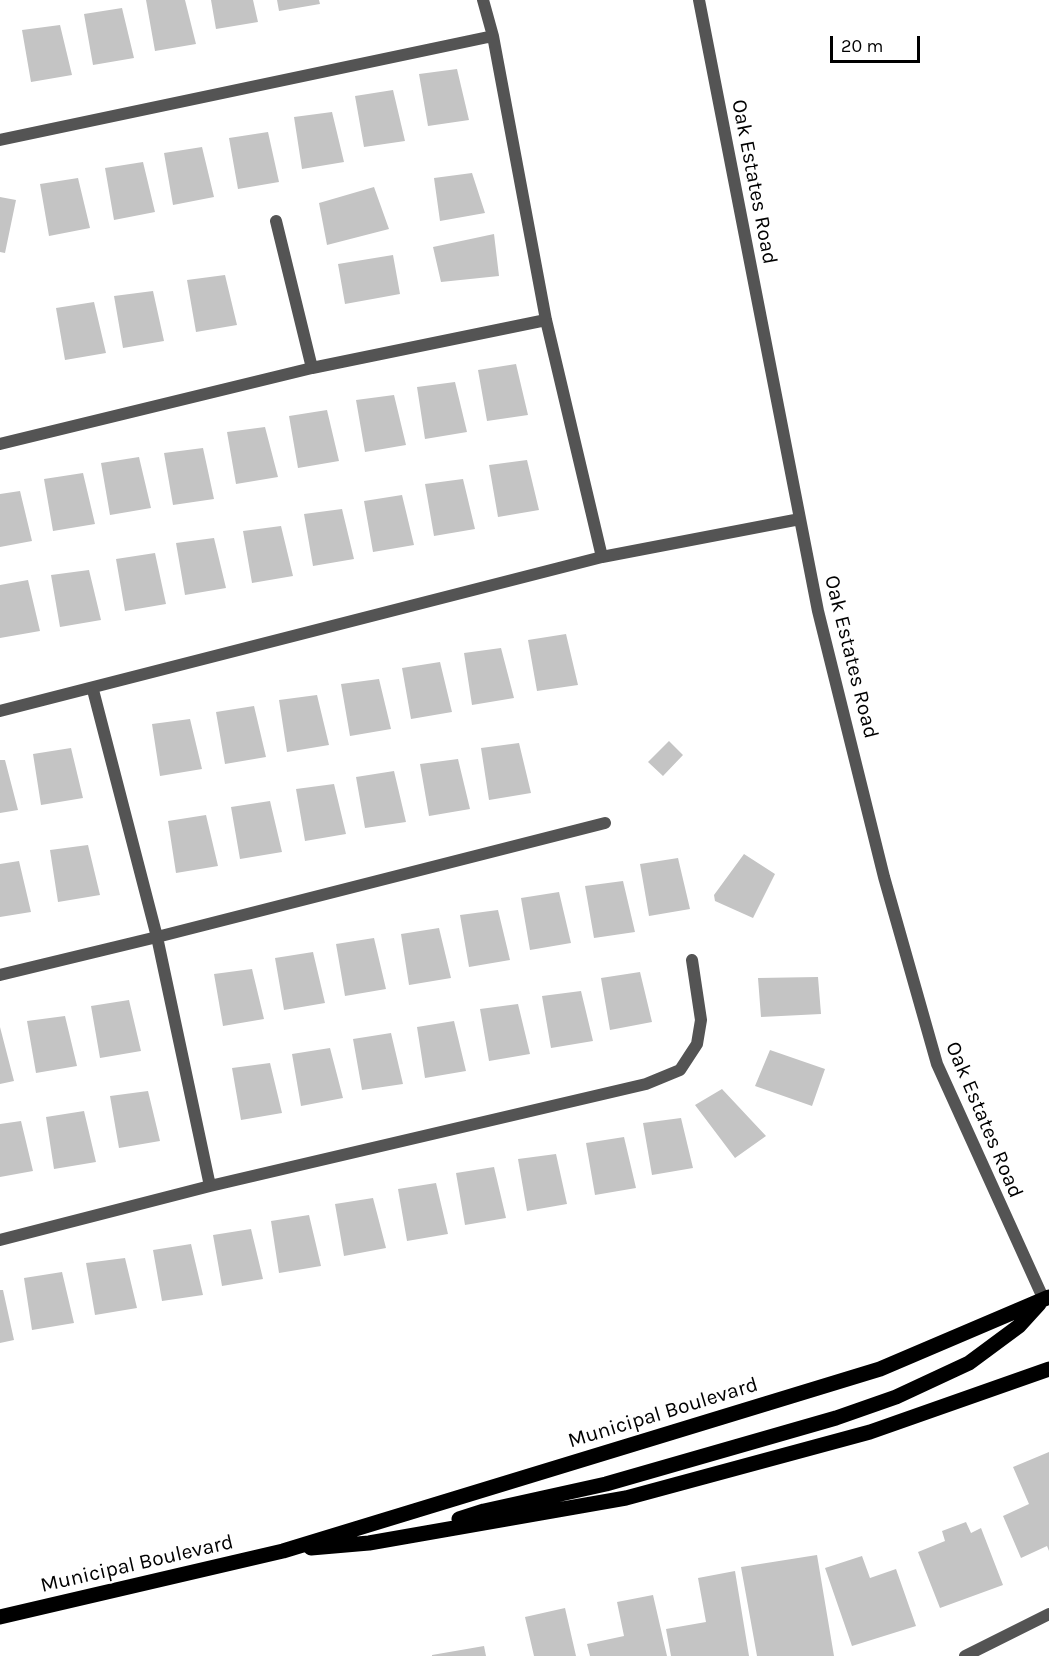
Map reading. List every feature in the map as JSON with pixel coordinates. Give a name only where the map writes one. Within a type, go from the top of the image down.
[{"type":"main road","points":[[408,1536],[484,1511],[606,1484],[836,1418],[896,1398],[969,1363],[1019,1326],[1047,1299]]},
{"type":"main road","name":"Municipal Boulevard","points":[[0,1617],[283,1551],[880,1369],[1047,1299]]},
{"type":"main road","name":"Municipal Boulevard","points":[[283,1551],[408,1536],[626,1498],[870,1432],[1049,1369]]},
{"type":"street","points":[[483,0],[493,36],[546,320],[603,557]]},
{"type":"street","name":"Oak Estates Road","points":[[699,0],[818,611],[884,877],[937,1064],[1002,1212],[1047,1299]]},
{"type":"street","points":[[0,140],[493,36]]},
{"type":"street","points":[[276,221],[312,368]]},
{"type":"street","points":[[0,444],[312,368],[546,320]]},
{"type":"street","points":[[0,711],[93,690],[603,557],[800,519]]},
{"type":"street","points":[[93,690],[157,938],[210,1186]]},
{"type":"street","points":[[0,975],[157,938],[605,823]]},
{"type":"street","points":[[0,1240],[210,1186],[646,1084],[680,1070],[697,1044],[701,1020],[692,960]]},
{"type":"street","points":[[965,1656],[1049,1614]]},
{"type":"building","points":[[146,0],[185,0],[196,44],[155,51]]},
{"type":"building","points":[[211,0],[253,0],[258,22],[216,29]]},
{"type":"building","points":[[277,0],[319,0],[320,4],[279,11]]},
{"type":"building","points":[[122,8],[134,58],[93,65],[84,14]]},
{"type":"building","points":[[60,25],[72,75],[31,82],[22,30]]},
{"type":"building","points":[[457,69],[469,120],[428,126],[419,74]]},
{"type":"building","points":[[393,90],[405,141],[364,147],[355,96]]},
{"type":"building","points":[[332,112],[344,162],[302,169],[294,117]]},
{"type":"building","points":[[268,132],[279,182],[238,189],[229,138]]},
{"type":"building","points":[[202,147],[214,197],[173,205],[164,153]]},
{"type":"building","points":[[143,162],[155,212],[114,220],[105,168]]},
{"type":"building","points":[[472,173],[485,213],[440,221],[434,178]]},
{"type":"building","points":[[78,178],[90,228],[49,236],[40,184]]},
{"type":"building","points":[[374,187],[389,229],[327,245],[319,203]]},
{"type":"building","points":[[0,197],[16,200],[5,253],[0,252]]},
{"type":"building","points":[[494,234],[499,276],[441,282],[433,247]]},
{"type":"building","points":[[393,255],[400,294],[345,304],[338,264]]},
{"type":"building","points":[[225,275],[237,325],[196,332],[187,280]]},
{"type":"building","points":[[153,291],[164,341],[123,348],[114,296]]},
{"type":"building","points":[[94,302],[106,353],[65,360],[56,308]]},
{"type":"building","points":[[516,364],[528,415],[487,421],[478,370]]},
{"type":"building","points":[[455,382],[467,432],[425,439],[417,387]]},
{"type":"building","points":[[394,395],[406,445],[365,452],[356,400]]},
{"type":"building","points":[[327,410],[339,461],[298,468],[289,416]]},
{"type":"building","points":[[265,427],[278,477],[236,484],[227,432]]},
{"type":"building","points":[[203,448],[214,499],[173,505],[164,453]]},
{"type":"building","points":[[139,457],[151,508],[110,515],[101,463]]},
{"type":"building","points":[[527,460],[539,510],[498,517],[489,465]]},
{"type":"building","points":[[83,473],[95,524],[53,531],[44,479]]},
{"type":"building","points":[[463,479],[475,529],[434,536],[425,484]]},
{"type":"building","points":[[20,491],[32,541],[0,547],[0,494]]},
{"type":"building","points":[[402,495],[414,545],[373,552],[364,501]]},
{"type":"building","points":[[342,509],[354,559],[313,566],[304,514]]},
{"type":"building","points":[[281,526],[293,576],[252,583],[243,531]]},
{"type":"building","points":[[214,538],[226,588],[185,595],[176,543]]},
{"type":"building","points":[[155,553],[166,604],[125,611],[116,559]]},
{"type":"building","points":[[89,570],[101,620],[60,627],[51,575]]},
{"type":"building","points":[[28,580],[40,631],[0,638],[0,585]]},
{"type":"building","points":[[566,634],[578,685],[537,691],[528,640]]},
{"type":"building","points":[[501,648],[514,698],[472,705],[464,653]]},
{"type":"building","points":[[440,662],[452,712],[411,719],[402,668]]},
{"type":"building","points":[[379,679],[391,729],[350,736],[341,684]]},
{"type":"building","points":[[317,695],[329,745],[287,752],[279,700]]},
{"type":"building","points":[[254,706],[266,757],[225,764],[216,712]]},
{"type":"building","points":[[190,719],[202,769],[160,776],[152,724]]},
{"type":"building","points":[[669,741],[683,755],[663,776],[648,762]]},
{"type":"building","points":[[519,743],[531,793],[489,800],[481,748]]},
{"type":"building","points":[[71,748],[83,798],[41,805],[33,754]]},
{"type":"building","points":[[458,759],[470,809],[429,816],[420,764]]},
{"type":"building","points":[[0,760],[5,760],[18,810],[0,813]]},
{"type":"building","points":[[394,771],[406,822],[365,828],[356,777]]},
{"type":"building","points":[[334,784],[346,834],[305,841],[296,789]]},
{"type":"building","points":[[270,801],[282,852],[240,859],[231,807]]},
{"type":"building","points":[[206,815],[218,866],[176,873],[168,821]]},
{"type":"building","points":[[88,845],[100,895],[58,902],[50,850]]},
{"type":"building","points":[[744,854],[775,874],[753,918],[715,901],[714,895]]},
{"type":"building","points":[[678,858],[690,909],[649,916],[640,864]]},
{"type":"building","points":[[19,861],[31,912],[0,917],[0,864]]},
{"type":"building","points":[[623,881],[635,932],[594,938],[585,886]]},
{"type":"building","points":[[559,892],[571,943],[530,950],[521,898]]},
{"type":"building","points":[[498,910],[510,960],[469,967],[460,915]]},
{"type":"building","points":[[439,928],[451,978],[409,985],[401,934]]},
{"type":"building","points":[[374,938],[386,989],[345,996],[336,944]]},
{"type":"building","points":[[313,952],[325,1003],[284,1010],[275,958]]},
{"type":"building","points":[[252,969],[264,1019],[223,1026],[214,974]]},
{"type":"building","points":[[640,972],[652,1022],[610,1030],[601,978]]},
{"type":"building","points":[[818,977],[821,1014],[761,1017],[758,978]]},
{"type":"building","points":[[581,991],[593,1041],[551,1048],[542,996]]},
{"type":"building","points":[[129,1000],[141,1051],[100,1058],[91,1006]]},
{"type":"building","points":[[518,1004],[530,1054],[489,1061],[480,1009]]},
{"type":"building","points":[[65,1016],[77,1066],[36,1073],[27,1021]]},
{"type":"building","points":[[454,1021],[466,1071],[425,1078],[417,1027]]},
{"type":"building","points":[[0,1027],[14,1081],[0,1084]]},
{"type":"building","points":[[391,1033],[403,1084],[362,1090],[353,1039]]},
{"type":"building","points":[[330,1048],[343,1098],[301,1106],[292,1054]]},
{"type":"building","points":[[770,1050],[825,1069],[812,1106],[755,1086]]},
{"type":"building","points":[[270,1063],[282,1113],[241,1120],[232,1068]]},
{"type":"building","points":[[722,1089],[766,1136],[735,1158],[695,1105]]},
{"type":"building","points":[[148,1091],[160,1141],[119,1148],[110,1096]]},
{"type":"building","points":[[84,1111],[96,1162],[54,1169],[46,1117]]},
{"type":"building","points":[[681,1118],[693,1168],[652,1175],[643,1123]]},
{"type":"building","points":[[21,1121],[33,1171],[0,1177],[0,1124]]},
{"type":"building","points":[[624,1137],[636,1188],[595,1195],[586,1143]]},
{"type":"building","points":[[556,1154],[567,1204],[527,1211],[518,1159]]},
{"type":"building","points":[[494,1167],[506,1218],[465,1225],[456,1173]]},
{"type":"building","points":[[436,1183],[448,1234],[407,1241],[398,1189]]},
{"type":"building","points":[[373,1198],[386,1248],[344,1256],[335,1204]]},
{"type":"building","points":[[309,1215],[321,1266],[279,1273],[271,1221]]},
{"type":"building","points":[[251,1229],[263,1279],[222,1286],[213,1235]]},
{"type":"building","points":[[191,1244],[203,1295],[162,1301],[153,1250]]},
{"type":"building","points":[[125,1258],[137,1308],[95,1315],[86,1263]]},
{"type":"building","points":[[62,1272],[74,1323],[32,1330],[24,1278]]},
{"type":"building","points":[[0,1290],[3,1290],[14,1340],[0,1343]]},
{"type":"building","points":[[1049,1452],[1049,1551],[1047,1546],[1021,1558],[1003,1516],[1029,1504],[1013,1467]]},
{"type":"building","points":[[966,1522],[971,1533],[981,1528],[1003,1585],[940,1608],[918,1552],[945,1541],[942,1531]]},
{"type":"building","points":[[817,1555],[834,1656],[757,1656],[741,1567]]},
{"type":"building","points":[[862,1556],[870,1578],[896,1569],[916,1626],[852,1646],[825,1568]]},
{"type":"building","points":[[735,1571],[749,1656],[671,1656],[666,1629],[706,1622],[698,1578]]},
{"type":"building","points":[[653,1595],[667,1656],[590,1656],[587,1644],[624,1636],[617,1602]]},
{"type":"building","points":[[565,1608],[576,1656],[534,1656],[525,1617]]},
{"type":"building","points":[[484,1646],[486,1656],[432,1656],[432,1655]]}]
